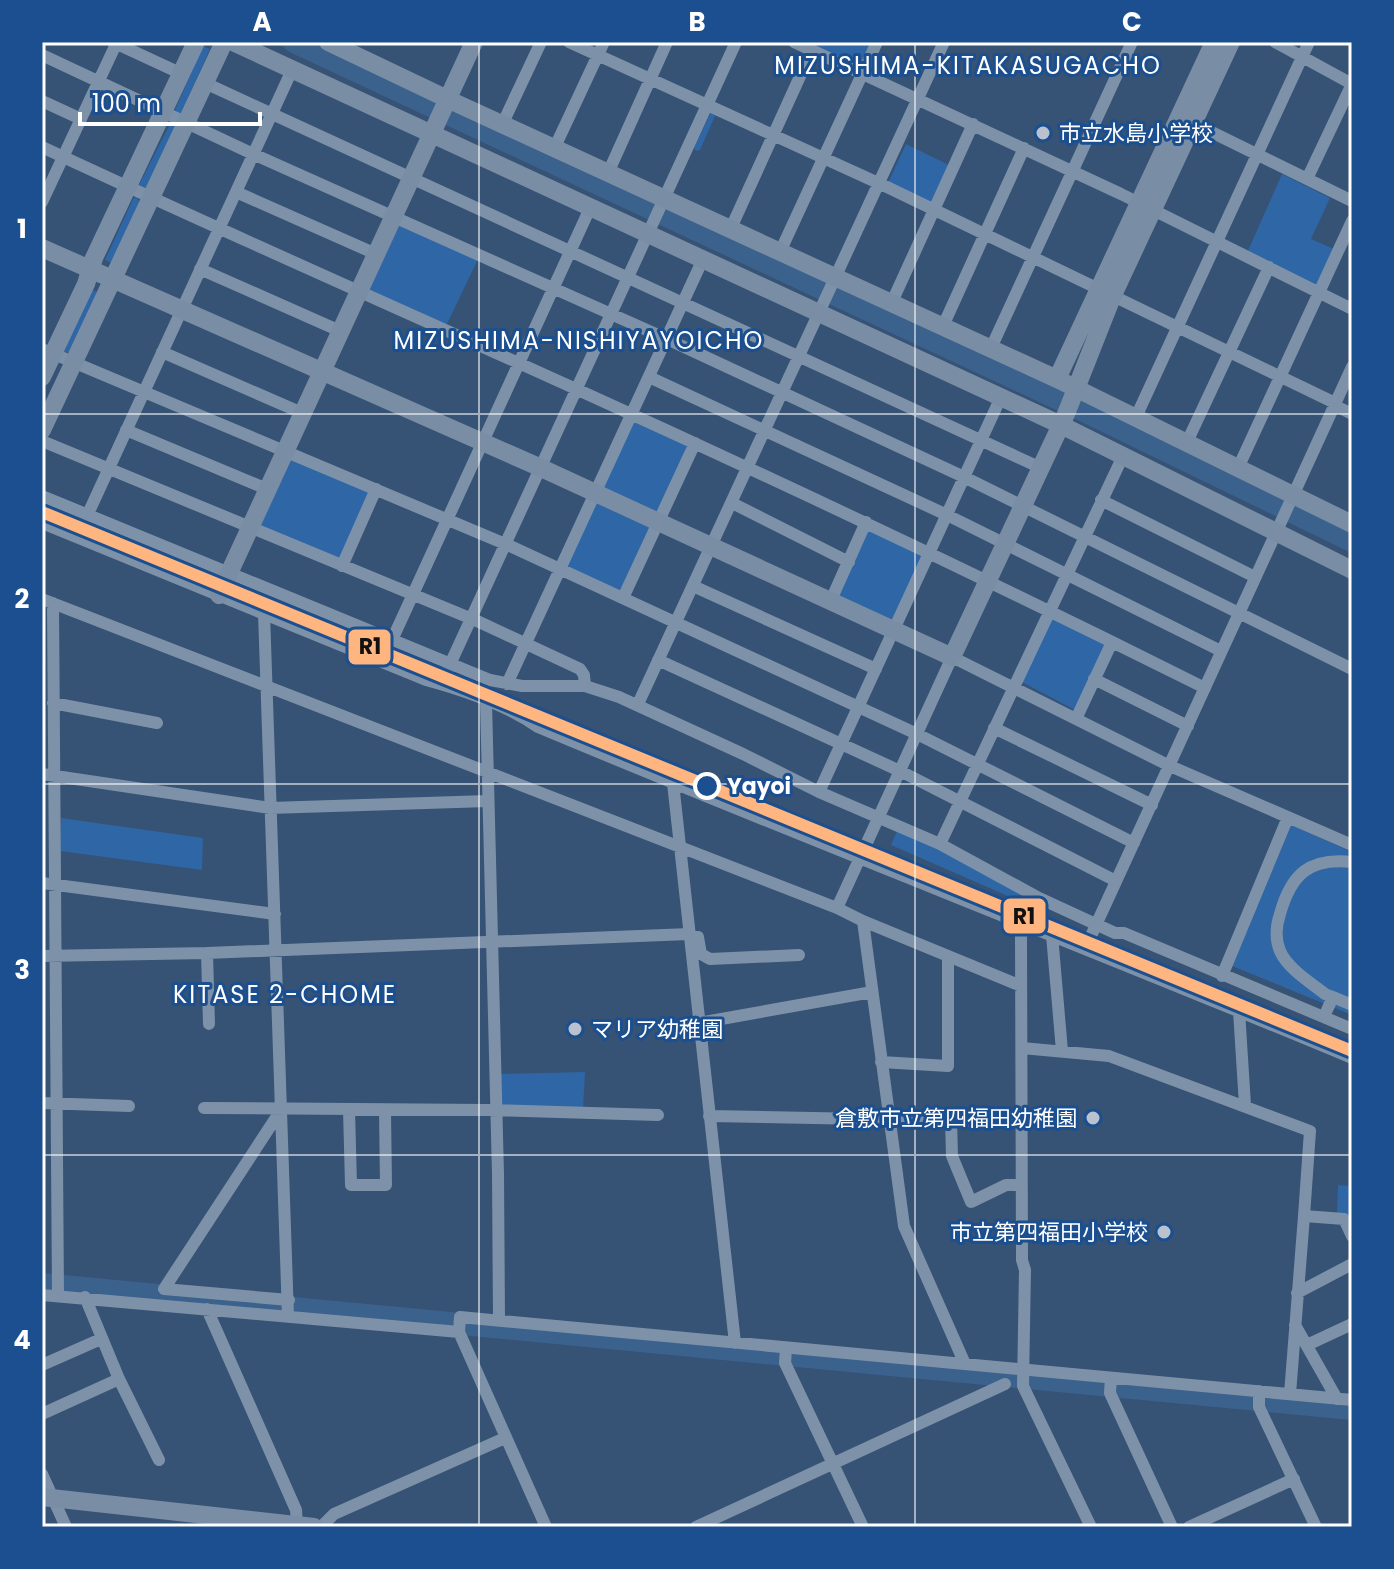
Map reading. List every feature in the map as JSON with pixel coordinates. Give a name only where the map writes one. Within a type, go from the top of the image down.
[{"type":"street","points":[[43,196],[115,42],[182,74]]},
{"type":"street","points":[[42,377],[48,351],[90,270],[196,42]]},
{"type":"street","points":[[42,430],[224,42]]},
{"type":"street","points":[[233,42],[292,70],[439,116],[502,125],[608,173],[662,204],[731,228],[834,283],[892,302],[1057,379],[1069,407],[1123,456],[1278,529],[1352,570]]},
{"type":"street","points":[[328,42],[439,116],[591,206],[650,228],[703,259],[823,308],[1001,397],[1136,417],[1292,499],[1352,524]]},
{"type":"street","points":[[219,595],[474,42]]},
{"type":"street","points":[[502,125],[541,42]]},
{"type":"street","points":[[569,42],[1035,257],[1352,414]]},
{"type":"street","points":[[554,149],[604,42]]},
{"type":"street","points":[[608,173],[667,42]]},
{"type":"street","points":[[441,684],[736,42]]},
{"type":"street","points":[[794,42],[1024,148],[1352,309]]},
{"type":"street","points":[[780,252],[877,42]]},
{"type":"street","points":[[638,704],[944,42]]},
{"type":"street","points":[[991,348],[1132,42]]},
{"type":"street","points":[[1186,120],[1214,42]]},
{"type":"street","points":[[837,908],[1069,407],[1106,291],[1144,206],[1186,120],[1231,42]]},
{"type":"street","points":[[1275,42],[1352,84],[1307,179]]},
{"type":"street","points":[[1136,417],[1309,42]]},
{"type":"street","points":[[731,228],[812,50]]},
{"type":"street","points":[[42,55],[964,477],[1352,669]]},
{"type":"street","points":[[87,516],[292,70]]},
{"type":"street","points":[[205,83],[1041,468]]},
{"type":"street","points":[[42,101],[81,119]]},
{"type":"street","points":[[1186,120],[1352,201]]},
{"type":"street","points":[[892,302],[973,124]]},
{"type":"street","points":[[42,147],[218,230],[576,388],[866,522],[990,580],[1205,688]]},
{"type":"street","points":[[943,326],[1024,148]]},
{"type":"street","points":[[236,192],[376,254]]},
{"type":"street","points":[[392,640],[591,206]]},
{"type":"street","points":[[1238,468],[1352,221]]},
{"type":"street","points":[[42,248],[539,467],[895,629],[1170,766],[1352,845]]},
{"type":"street","points":[[507,684],[703,259]]},
{"type":"street","points":[[1187,442],[1269,267]]},
{"type":"street","points":[[200,269],[340,331]]},
{"type":"street","points":[[1057,379],[1085,316],[1106,291]]},
{"type":"street","points":[[1069,407],[1085,316]]},
{"type":"street","points":[[48,351],[560,569],[917,734],[1134,843]]},
{"type":"street","points":[[162,352],[302,413]]},
{"type":"street","points":[[1085,949],[1352,367]]},
{"type":"street","points":[[649,377],[947,515],[1221,651]]},
{"type":"street","points":[[819,792],[1001,397]]},
{"type":"street","points":[[126,430],[267,489]]},
{"type":"street","points":[[42,441],[525,643],[580,669],[585,686]]},
{"type":"street","points":[[623,598],[695,443]]},
{"type":"street","points":[[940,844],[1123,456]]},
{"type":"street","points":[[342,566],[376,489]]},
{"type":"street","points":[[42,496],[450,664],[507,684],[585,686],[638,704],[819,792],[940,844],[1039,898],[1115,933],[1124,933],[1352,1029]]},
{"type":"street","points":[[1101,500],[1255,577]]},
{"type":"street","points":[[732,503],[849,562]]},
{"type":"street","points":[[831,600],[866,522]]},
{"type":"street","points":[[42,523],[1352,1058]]},
{"type":"street","points":[[693,586],[876,669]]},
{"type":"street","points":[[59,1290],[58,1104],[48,884],[48,775],[53,703],[47,601],[837,908],[1021,986]]},
{"type":"street","points":[[264,613],[289,1308]]},
{"type":"street","points":[[1076,719],[1112,642]]},
{"type":"street","points":[[658,660],[900,771],[1116,881]]},
{"type":"street","points":[[1094,679],[1188,726]]},
{"type":"street","points":[[486,702],[499,1320]]},
{"type":"street","points":[[53,703],[157,723]]},
{"type":"street","points":[[994,728],[1152,805]]},
{"type":"street","points":[[48,775],[270,808],[488,801]]},
{"type":"street","points":[[673,783],[735,1343]]},
{"type":"street","points":[[1222,976],[1288,817]]},
{"type":"street","points":[[1351,1003],[1330,1003],[1325,994],[1286,961],[1276,936],[1278,919],[1289,888],[1307,869],[1331,860],[1352,862]]},
{"type":"street","points":[[48,884],[275,914]]},
{"type":"street","points":[[1039,898],[1021,936],[1020,1185],[1022,1260],[1025,1270],[1024,1375],[1091,1527]]},
{"type":"street","points":[[863,921],[904,1226],[965,1364]]},
{"type":"street","points":[[1052,935],[1062,1051]]},
{"type":"street","points":[[49,956],[689,936],[698,937],[701,954],[710,959],[799,955]]},
{"type":"street","points":[[207,953],[209,1024]]},
{"type":"street","points":[[881,1062],[948,1066],[948,957]]},
{"type":"street","points":[[699,1023],[872,992]]},
{"type":"street","points":[[1239,1011],[1245,1105]]},
{"type":"street","points":[[1022,1048],[1109,1056],[1310,1131],[1290,1394]]},
{"type":"street","points":[[42,1103],[129,1106]]},
{"type":"street","points":[[204,1108],[658,1115]]},
{"type":"street","points":[[281,1110],[164,1289],[207,1309],[289,1308]]},
{"type":"street","points":[[349,1110],[351,1185],[386,1185],[385,1111]]},
{"type":"street","points":[[709,1116],[1020,1122]]},
{"type":"street","points":[[951,1120],[952,1156],[971,1202],[1006,1185],[1020,1185]]},
{"type":"street","points":[[1304,1216],[1344,1219],[1352,1236]]},
{"type":"street","points":[[1297,1293],[1352,1264]]},
{"type":"street","points":[[42,1295],[59,1290],[85,1297],[190,1299],[459,1327]]},
{"type":"street","points":[[85,1297],[119,1379],[159,1460]]},
{"type":"street","points":[[48,1498],[302,1526],[207,1309]]},
{"type":"street","points":[[546,1527],[459,1327],[460,1317],[735,1343],[785,1353],[965,1364],[1024,1375],[1259,1397],[1290,1394],[1352,1400]]},
{"type":"street","points":[[1295,1324],[1337,1399]]},
{"type":"street","points":[[1307,1345],[1352,1324]]},
{"type":"street","points":[[42,1365],[101,1339]]},
{"type":"street","points":[[785,1353],[863,1527]]},
{"type":"street","points":[[42,1414],[119,1379]]},
{"type":"street","points":[[1111,1383],[1172,1527]]},
{"type":"street","points":[[696,1527],[1005,1384]]},
{"type":"street","points":[[1259,1397],[1316,1527]]},
{"type":"street","points":[[321,1527],[334,1514],[505,1438]]},
{"type":"street","points":[[42,1474],[48,1498],[66,1527]]},
{"type":"street","points":[[1189,1527],[1294,1479]]},
{"type":"shaded area","points":[[803,42],[874,42],[862,69]]},
{"type":"shaded area","points":[[203,46],[210,49],[178,114],[175,110]]},
{"type":"shaded area","points":[[711,112],[715,116],[700,150],[696,151],[694,148]]},
{"type":"shaded area","points":[[172,120],[176,125],[145,191],[138,187]]},
{"type":"shaded area","points":[[906,144],[951,166],[933,205],[888,183]]},
{"type":"shaded area","points":[[1282,174],[1330,198],[1311,239],[1334,249],[1316,286],[1247,253]]},
{"type":"shaded area","points":[[136,197],[140,202],[112,263],[105,260]]},
{"type":"shaded area","points":[[400,222],[478,259],[446,326],[368,290]]},
{"type":"shaded area","points":[[91,289],[97,292],[69,352],[63,353]]},
{"type":"shaded area","points":[[634,421],[689,446],[658,513],[602,487]]},
{"type":"shaded area","points":[[290,458],[372,493],[339,559],[259,525]]},
{"type":"shaded area","points":[[595,502],[651,527],[623,592],[565,566]]},
{"type":"shaded area","points":[[868,528],[925,556],[892,620],[837,596]]},
{"type":"shaded area","points":[[1051,616],[1107,645],[1075,710],[1020,681]]},
{"type":"shaded area","points":[[61,818],[203,838],[202,870],[60,851]]},
{"type":"shaded area","points":[[1291,825],[1352,852],[1352,1015],[1232,966]]},
{"type":"shaded area","points":[[897,831],[935,847],[1026,897],[1026,900],[1024,903],[891,845]]},
{"type":"shaded area","points":[[585,1072],[583,1110],[502,1109],[497,1074]]},
{"type":"shaded area","points":[[1338,1185],[1352,1186],[1352,1220],[1337,1213]]},
{"type":"waterway","points":[[278,42],[435,117]]},
{"type":"waterway","points":[[294,42],[1082,410],[1352,541]]},
{"type":"waterway","points":[[443,121],[1063,408]]},
{"type":"waterway","points":[[1071,412],[1352,550]]},
{"type":"waterway","points":[[42,1284],[1352,1409]]},
{"type":"transit line","name":"R1","points":[[42,512],[1352,1051]]},
{"type":"place","name":"市立水島小学校","points":[[1043,133]]},
{"type":"place","name":"Yayoi","points":[[707,786]]},
{"type":"place","name":"マリア幼稚園","points":[[575,1029]]},
{"type":"place","name":"倉敷市立第四福田幼稚園","points":[[1093,1118]]},
{"type":"place","name":"市立第四福田小学校","points":[[1164,1232]]},
{"type":"district","name":"MIZUSHIMA-KITAKASUGACHO","points":[[968,66]]},
{"type":"district","name":"MIZUSHIMA-NISHIYAYOICHO","points":[[579,341]]},
{"type":"district","name":"KITASE 2-CHOME","points":[[285,995]]}]
